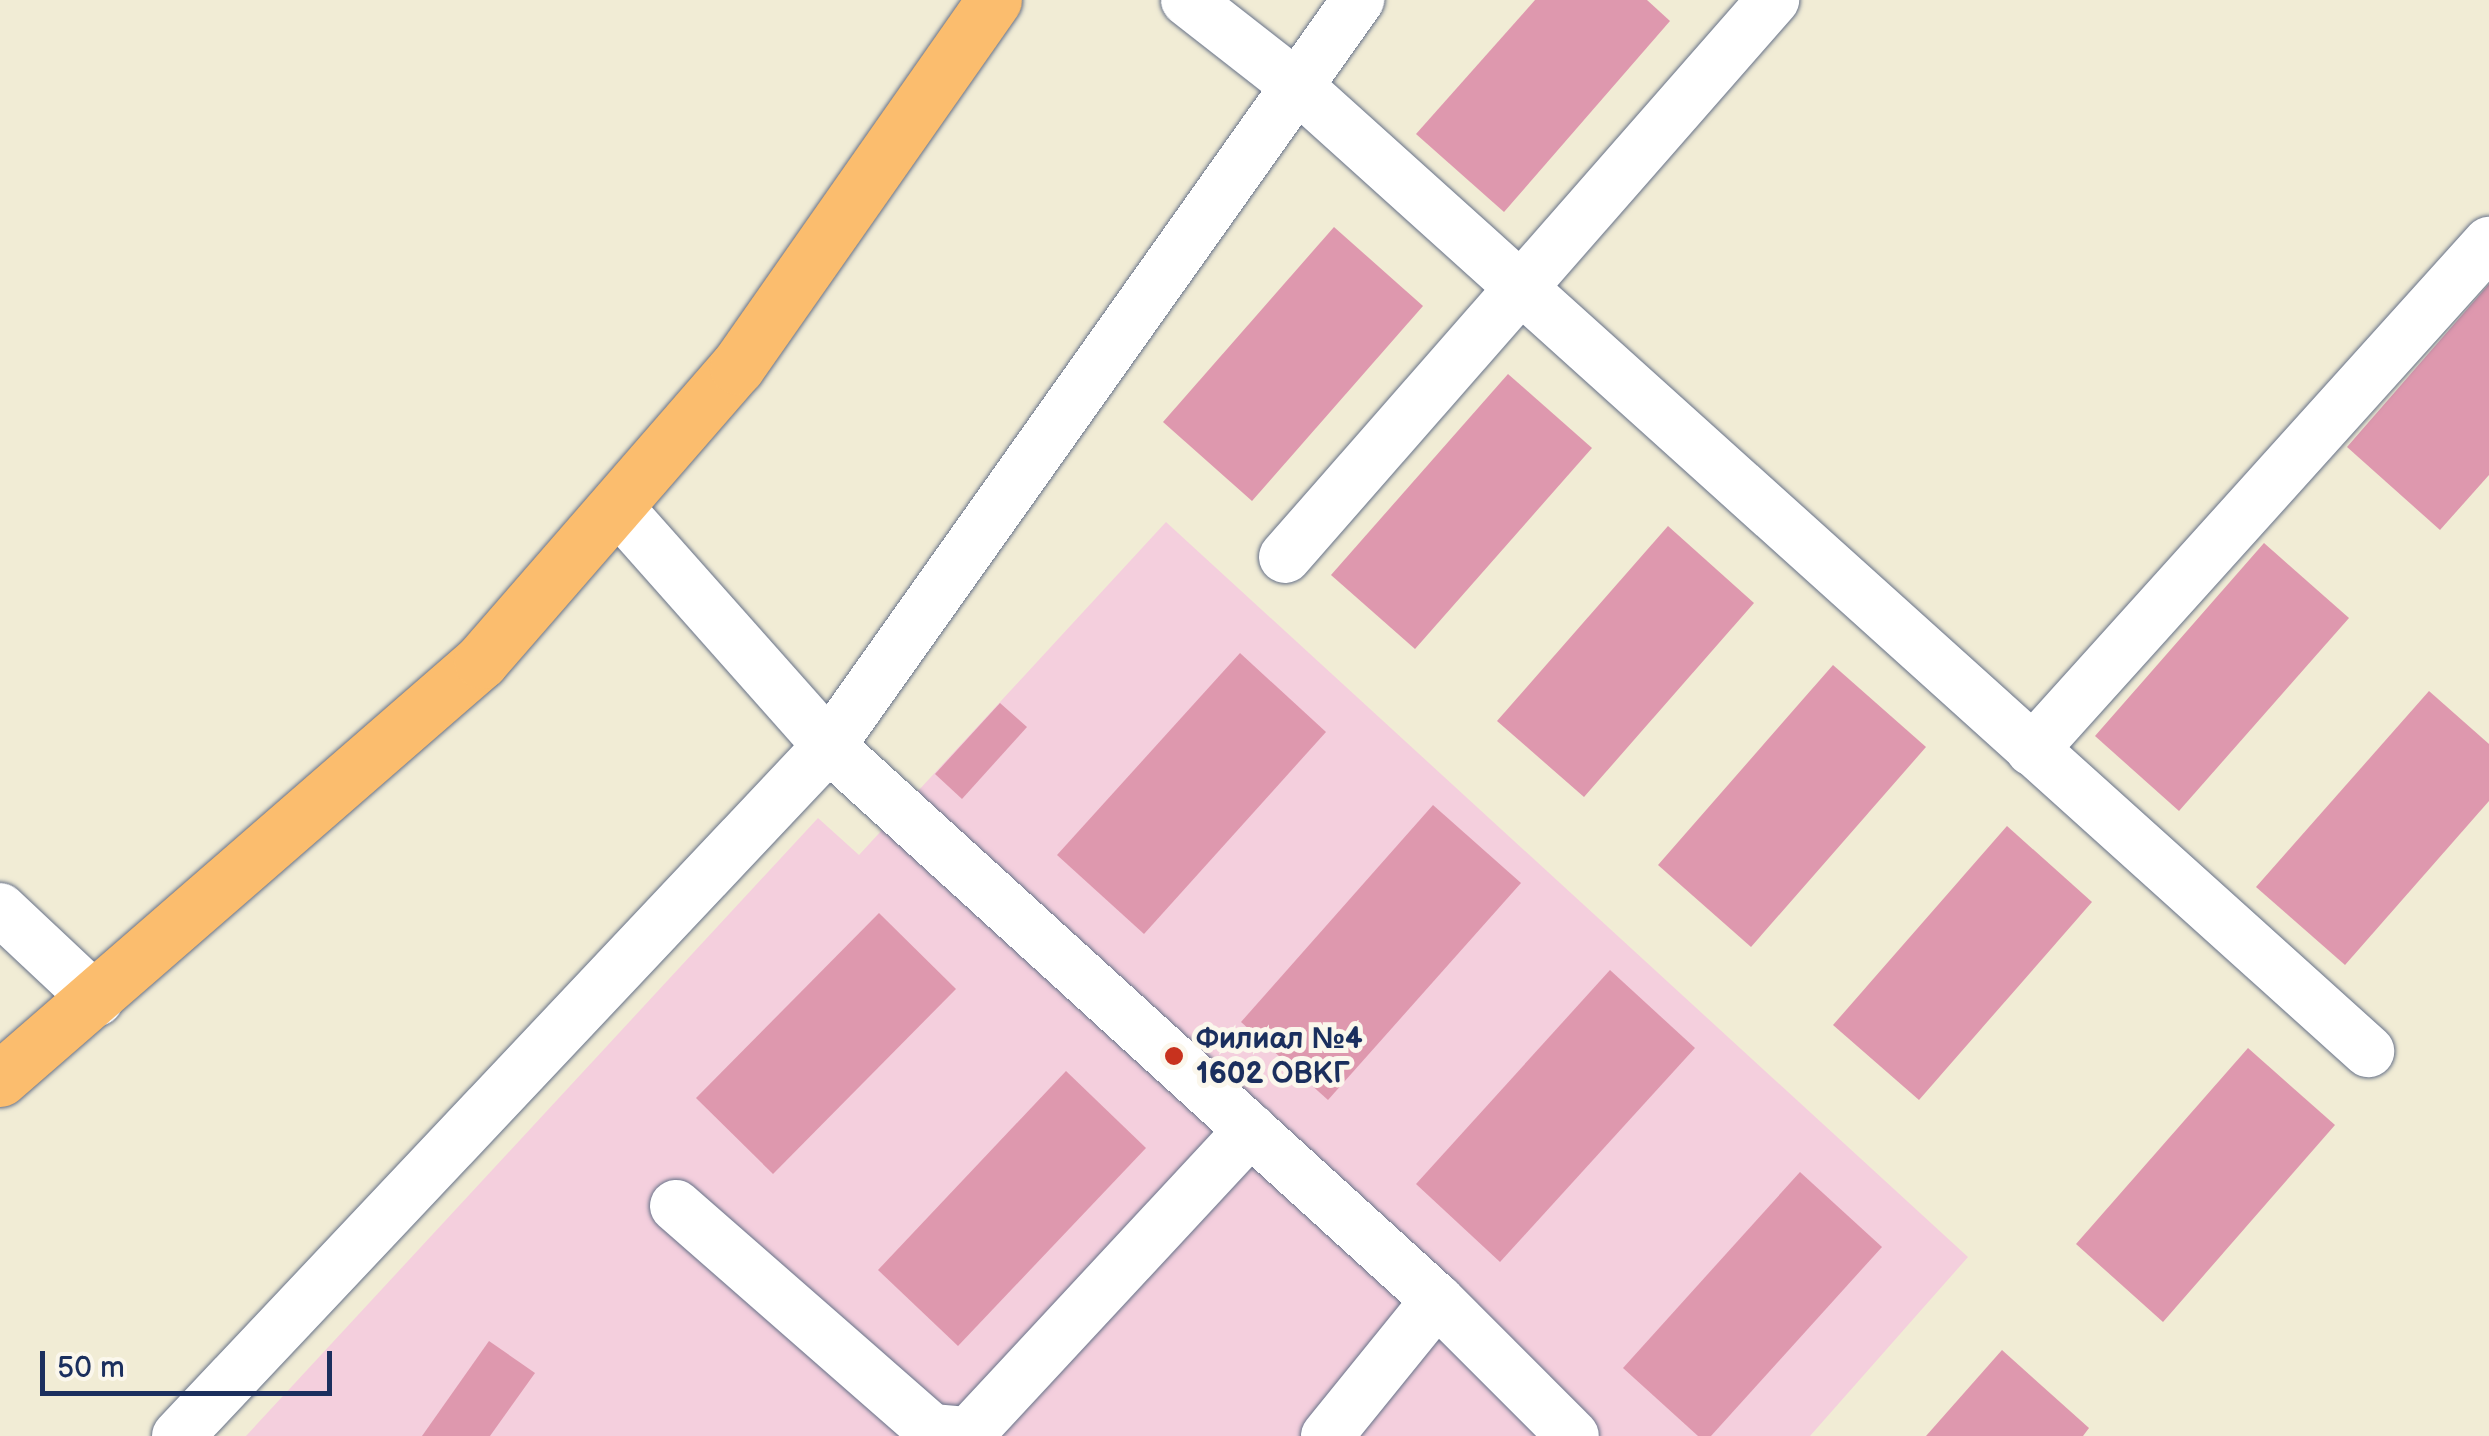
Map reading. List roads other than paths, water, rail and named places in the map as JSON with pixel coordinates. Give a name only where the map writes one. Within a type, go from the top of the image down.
[{"type":"highway","points":[[0,1079],[98,1000],[481,661],[737,367],[994,0]]},
{"type":"lane","points":[[1187,0],[1296,86],[2368,1051]]},
{"type":"lane","points":[[178,1436],[829,746],[1358,0]]},
{"type":"lane","points":[[1285,557],[1516,288],[1773,0]]},
{"type":"lane","points":[[2032,750],[2489,243]]},
{"type":"lane","points":[[616,506],[829,746],[1437,1300],[1573,1436]]},
{"type":"lane","points":[[0,909],[98,1000]]},
{"type":"lane","points":[[676,1206],[932,1430],[969,1433],[1251,1130]]},
{"type":"lane","points":[[1327,1436],[1437,1300]]},
{"type":"place","name":"Филиал №4 1602 ОВКГ","points":[[1174,1056]]}]
